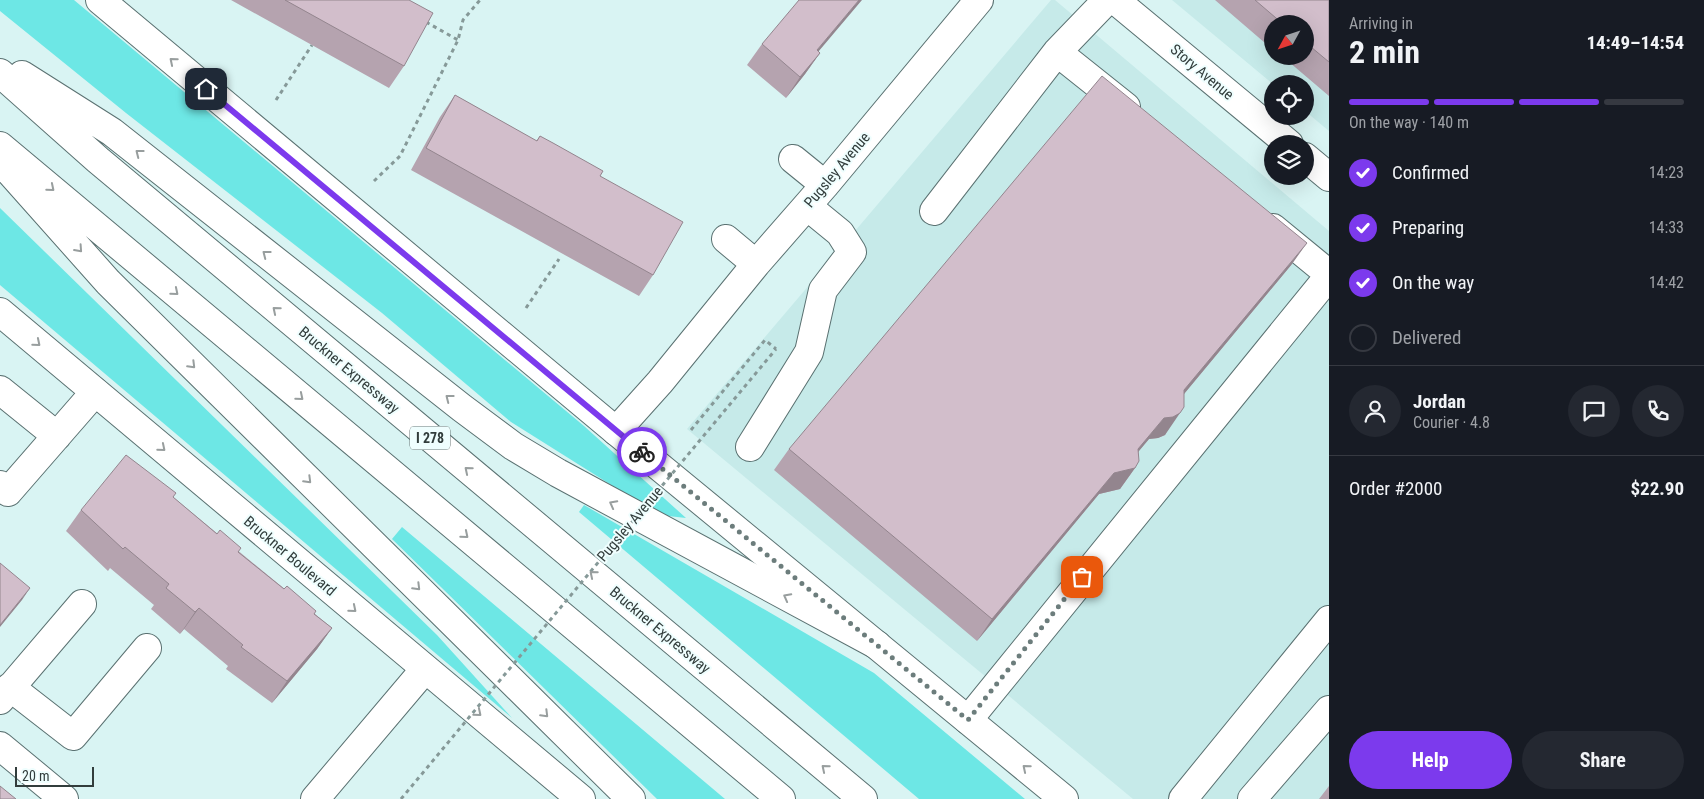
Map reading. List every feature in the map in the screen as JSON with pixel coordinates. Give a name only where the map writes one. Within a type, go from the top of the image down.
[{"type":"main road","points":[[100,0],[616,431],[1064,799]]},
{"type":"main road","name":"Pugsley Avenue","points":[[616,431],[654,389],[756,264],[825,185],[979,0]]},
{"type":"main road","points":[[934,211],[1057,52],[1107,0]]},
{"type":"main road","name":"Story Avenue","points":[[1115,0],[1277,135]]},
{"type":"main road","points":[[1057,52],[1148,126]]},
{"type":"main road","points":[[0,61],[112,132],[462,408],[513,446],[577,484],[877,645]]},
{"type":"main road","name":"Bruckner Expressway","points":[[0,73],[98,160],[863,799]]},
{"type":"main road","points":[[0,146],[781,799]]},
{"type":"main road","points":[[793,159],[825,185]]},
{"type":"main road","points":[[0,160],[108,282],[631,799]]},
{"type":"main road","points":[[1314,164],[1329,177]]},
{"type":"main road","points":[[750,447],[808,352],[823,290],[852,252],[840,233],[807,206]]},
{"type":"main road","points":[[968,720],[1329,275],[1254,212]]},
{"type":"main road","points":[[726,239],[756,264]]},
{"type":"main road","name":"Bruckner Boulevard","points":[[0,312],[581,799]]},
{"type":"main road","points":[[0,390],[57,436]]},
{"type":"main road","points":[[0,485],[8,492],[96,392]]},
{"type":"main road","points":[[82,604],[5,694],[73,736],[147,648]]},
{"type":"main road","points":[[1183,799],[1329,620]]},
{"type":"main road","points":[[315,799],[425,670]]},
{"type":"main road","points":[[1252,799],[1329,710]]},
{"type":"main road","points":[[0,746],[64,799]]},
{"type":"path","points":[[374,181],[400,156],[458,40],[463,20],[480,0]]},
{"type":"path","points":[[419,18],[458,40]]},
{"type":"path","points":[[276,100],[312,45]]},
{"type":"path","points":[[526,308],[559,259]]},
{"type":"path","name":"Pugsley Avenue","points":[[401,799],[776,349],[765,340],[691,430]]},
{"type":"shaded area","points":[[0,0],[74,0],[584,426],[686,518],[659,515],[511,422],[382,313],[126,113],[0,11]]},
{"type":"shaded area","points":[[1051,0],[1055,0],[1264,176],[1264,185],[1274,185],[1329,231],[1329,799],[1133,799],[687,429]]},
{"type":"shaded area","points":[[1172,0],[1329,0],[1329,131],[1314,118],[1314,75],[1264,75],[1264,77]]},
{"type":"shaded area","points":[[0,208],[437,635],[512,718],[0,285]]},
{"type":"shaded area","points":[[584,505],[874,673],[1025,799],[919,799],[579,512]]},
{"type":"shaded area","points":[[402,527],[725,799],[657,799],[392,539]]},
{"type":"building","points":[[285,0],[409,0],[433,13],[404,66]]},
{"type":"building","points":[[799,0],[859,0],[817,50],[820,53],[800,77],[762,44]]},
{"type":"building","points":[[1255,0],[1329,0],[1329,62],[1314,50],[1314,15],[1272,15]]},
{"type":"building","points":[[1102,76],[1307,243],[1184,390],[1184,407],[1180,413],[1173,417],[1164,418],[1138,449],[1139,461],[1135,468],[1114,473],[992,619],[789,449]]},
{"type":"building","points":[[455,95],[537,141],[540,136],[553,143],[603,171],[600,176],[683,222],[653,275],[426,148]]},
{"type":"building","points":[[126,455],[176,493],[173,497],[217,534],[220,530],[241,548],[238,552],[284,589],[287,586],[316,611],[314,614],[332,628],[287,681],[241,647],[243,645],[199,608],[195,612],[166,588],[169,584],[125,547],[123,549],[81,510]]},
{"type":"building","points":[[0,563],[30,588],[0,625]]},
{"type":"building","points":[[0,786],[16,799],[0,799]]},
{"type":"way so far","points":[[642,452],[968,720],[1082,577]]},
{"type":"route","points":[[206,89],[642,452]]}]
